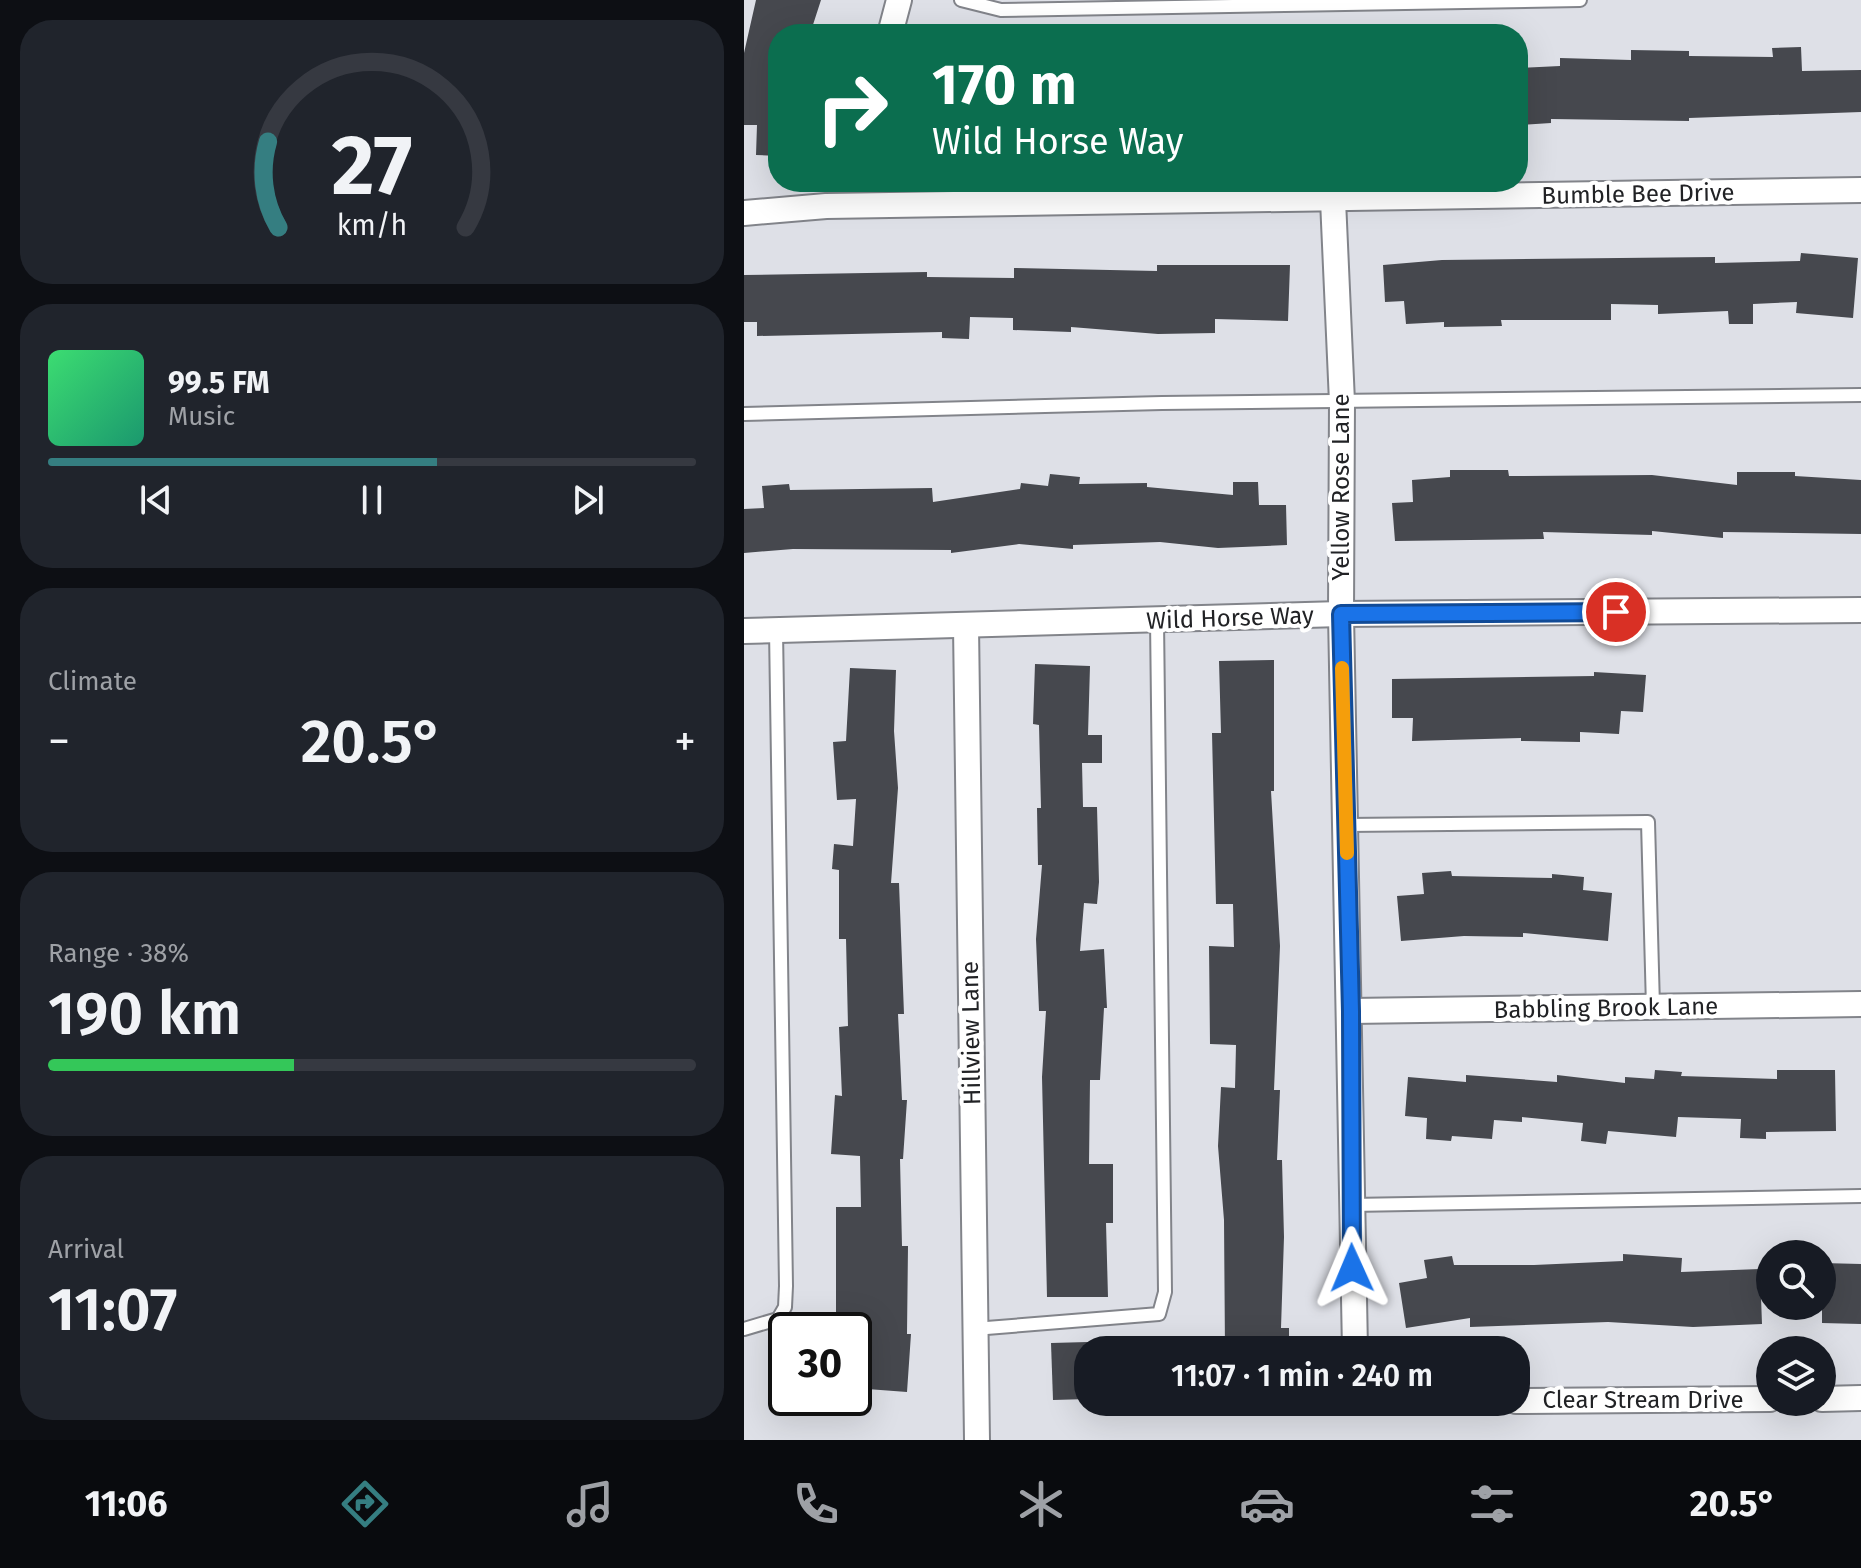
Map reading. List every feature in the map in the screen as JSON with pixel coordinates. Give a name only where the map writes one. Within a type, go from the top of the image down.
[{"type":"street","points":[[893,24],[899,0]]},
{"type":"street","name":"Bumble Bee Drive","points":[[744,213],[861,207],[1861,190]]},
{"type":"street","points":[[861,207],[862,192]]},
{"type":"street","name":"Yellow Rose Lane","points":[[1333,200],[1342,402],[1341,614],[1351,1011],[1355,1336]]},
{"type":"street","name":"Wild Horse Way","points":[[744,631],[1341,614],[1861,610]]},
{"type":"street","name":"Hillview Lane","points":[[966,626],[977,1440]]},
{"type":"street","name":"Babbling Brook Lane","points":[[1351,1011],[1861,1004]]},
{"type":"street","points":[[1836,1399],[1861,1398]]},
{"type":"street","name":"Clear Stream Drive","points":[[1530,1401],[1756,1399]]},
{"type":"lane","points":[[961,0],[1001,10],[1580,0]]},
{"type":"lane","points":[[744,414],[1162,403],[1861,395]]},
{"type":"lane","points":[[974,1329],[1159,1314],[1165,1292],[1157,620]]},
{"type":"lane","points":[[744,1329],[778,1319],[785,1307],[786,1286],[776,630]]},
{"type":"lane","points":[[1346,825],[1648,822],[1653,1007]]},
{"type":"lane","points":[[1351,1205],[1861,1196]]},
{"type":"building","points":[[756,0],[821,0],[813,24],[768,24],[768,156],[756,155],[757,125],[744,125],[744,53]]},
{"type":"building","points":[[1801,47],[1802,71],[1861,70],[1861,112],[1689,118],[1689,121],[1551,119],[1551,123],[1528,124],[1528,68],[1560,66],[1560,58],[1631,60],[1631,50],[1689,51],[1689,56],[1773,57],[1772,48]]},
{"type":"building","points":[[1801,253],[1858,258],[1853,318],[1796,313],[1797,302],[1753,304],[1753,324],[1729,324],[1728,311],[1658,314],[1658,305],[1611,304],[1611,320],[1501,320],[1502,326],[1444,327],[1444,322],[1406,324],[1404,301],[1385,302],[1383,265],[1442,260],[1715,257],[1715,263],[1800,261]]},
{"type":"building","points":[[1157,265],[1290,265],[1288,321],[1215,319],[1215,333],[1158,334],[1071,327],[1071,332],[1013,330],[1013,318],[970,317],[969,339],[942,338],[942,332],[757,336],[757,322],[744,322],[744,275],[927,272],[927,277],[1014,278],[1014,268],[1157,271]]},
{"type":"building","points":[[1450,470],[1508,470],[1509,476],[1652,475],[1737,485],[1737,472],[1795,472],[1795,476],[1861,480],[1861,534],[1723,532],[1723,538],[1652,531],[1652,535],[1543,532],[1544,539],[1395,541],[1392,503],[1413,502],[1412,480],[1450,477]]},
{"type":"building","points":[[1050,474],[1080,477],[1079,484],[1147,483],[1147,487],[1233,495],[1233,482],[1258,482],[1259,505],[1286,505],[1287,545],[1218,548],[1160,542],[1073,545],[1073,549],[1019,544],[951,553],[951,550],[793,549],[744,553],[744,509],[764,508],[762,486],[789,484],[790,490],[932,488],[933,502],[1020,489],[1021,483],[1048,486]]},
{"type":"building","points":[[1274,660],[1274,791],[1271,791],[1280,946],[1274,1090],[1280,1090],[1277,1160],[1282,1160],[1284,1237],[1281,1328],[1289,1328],[1289,1336],[1225,1336],[1224,1220],[1218,1146],[1221,1087],[1235,1088],[1236,1045],[1210,1044],[1209,946],[1234,947],[1233,904],[1216,904],[1212,733],[1221,733],[1219,661]]},
{"type":"building","points":[[1035,664],[1090,666],[1088,735],[1102,735],[1102,763],[1082,763],[1083,807],[1097,807],[1099,882],[1097,904],[1084,903],[1080,951],[1104,949],[1107,1008],[1104,1008],[1100,1080],[1090,1080],[1089,1164],[1113,1164],[1113,1223],[1106,1223],[1108,1297],[1047,1297],[1042,1077],[1046,1011],[1039,1011],[1036,939],[1042,865],[1038,865],[1037,808],[1041,808],[1039,725],[1033,724]]},
{"type":"building","points":[[850,668],[896,670],[894,731],[898,788],[891,883],[899,883],[904,1014],[898,1014],[902,1100],[907,1100],[903,1159],[900,1159],[902,1246],[908,1246],[907,1334],[911,1334],[907,1392],[872,1389],[872,1312],[836,1312],[836,1207],[861,1207],[860,1156],[831,1154],[835,1095],[842,1096],[839,1027],[848,1026],[846,939],[839,939],[839,870],[832,869],[834,844],[853,846],[856,799],[837,800],[833,742],[846,741]]},
{"type":"building","points":[[1594,672],[1646,675],[1643,712],[1621,711],[1619,734],[1580,732],[1580,742],[1521,741],[1521,738],[1412,741],[1413,718],[1392,718],[1392,679],[1594,676]]},
{"type":"building","points":[[1451,871],[1452,876],[1552,878],[1552,874],[1584,877],[1583,890],[1612,893],[1608,941],[1523,933],[1523,937],[1464,936],[1401,941],[1397,896],[1424,894],[1422,873]]},
{"type":"building","points":[[1655,1070],[1682,1072],[1681,1076],[1777,1079],[1777,1070],[1835,1070],[1836,1131],[1766,1132],[1766,1139],[1740,1138],[1741,1119],[1678,1117],[1676,1137],[1608,1131],[1606,1144],[1581,1141],[1583,1123],[1522,1117],[1522,1122],[1494,1120],[1492,1139],[1452,1136],[1451,1141],[1426,1139],[1427,1118],[1405,1116],[1408,1077],[1466,1082],[1466,1075],[1557,1082],[1557,1075],[1625,1083],[1625,1077],[1654,1079]]},
{"type":"building","points":[[1623,1254],[1682,1258],[1681,1272],[1756,1269],[1756,1320],[1762,1320],[1762,1324],[1693,1327],[1608,1322],[1470,1327],[1470,1318],[1406,1328],[1399,1283],[1427,1278],[1424,1260],[1452,1256],[1454,1265],[1623,1261]]},
{"type":"building","points":[[1836,1263],[1861,1264],[1861,1324],[1822,1323],[1822,1320],[1836,1320]]},
{"type":"building","points":[[1074,1342],[1074,1399],[1053,1400],[1051,1343]]},
{"type":"slow traffic","points":[[1342,668],[1347,853]]},
{"type":"route","points":[[1352,1268],[1351,1011],[1341,614],[1616,612]]}]
